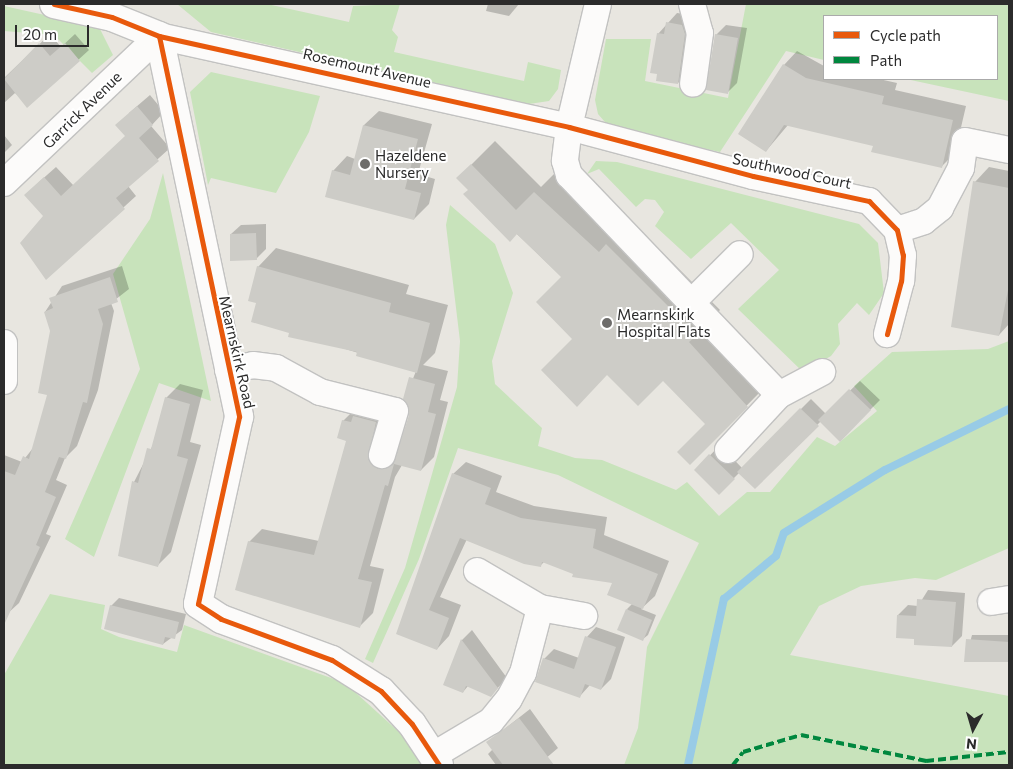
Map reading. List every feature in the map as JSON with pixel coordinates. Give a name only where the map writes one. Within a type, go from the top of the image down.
[{"type":"street","points":[[54,4],[112,17],[159,36]]},
{"type":"street","points":[[598,4],[569,127],[565,161],[569,175],[693,301],[780,395]]},
{"type":"street","points":[[692,4],[700,33],[693,84]]},
{"type":"street","name":"Rosemount Avenue","points":[[159,36],[569,127]]},
{"type":"street","name":"Garrick Avenue","points":[[4,183],[159,36]]},
{"type":"street","name":"Mearnskirk Road","points":[[159,36],[228,370],[238,432],[198,604],[220,619],[332,660],[381,691],[437,760]]},
{"type":"street","name":"Southwood Court","points":[[569,127],[753,176],[843,192],[869,201],[897,230]]},
{"type":"street","points":[[888,334],[901,281],[897,230],[924,221],[940,208],[961,168],[965,141],[1009,150]]},
{"type":"street","points":[[693,301],[740,254]]},
{"type":"street","points":[[4,349],[4,381]]},
{"type":"street","name":"Mearnskirk Road","points":[[228,370],[253,365],[276,368],[320,392],[395,410],[382,455]]},
{"type":"street","points":[[728,450],[780,395],[822,372]]},
{"type":"street","points":[[477,571],[540,608],[584,616]]},
{"type":"street","points":[[437,760],[491,721],[509,699],[523,674],[540,608]]},
{"type":"green space","points":[[177,4],[267,4],[349,22],[353,6],[400,4],[392,30],[398,37],[394,52],[524,81],[528,62],[561,70],[558,89],[549,101],[529,104],[211,32]]},
{"type":"green space","points":[[746,4],[1009,4],[1009,101],[911,80],[998,80],[998,15],[823,15],[823,60],[786,51],[720,152],[611,129],[598,114],[595,100],[606,39],[651,39],[645,81],[728,98]]},
{"type":"green space","points":[[4,6],[99,27],[113,55],[92,73],[54,35],[4,31]]},
{"type":"green space","points":[[211,72],[320,96],[309,132],[276,193],[211,178],[208,185],[190,92]]},
{"type":"green space","points":[[596,161],[617,162],[859,224],[878,243],[884,293],[869,315],[857,303],[838,324],[840,344],[831,356],[803,372],[738,309],[779,270],[731,223],[691,259],[655,226],[664,212],[655,200],[645,199],[636,207],[599,169],[587,174]]},
{"type":"green space","points":[[163,173],[211,401],[159,383],[94,557],[65,539],[140,369],[113,274],[150,219]]},
{"type":"green space","points":[[450,205],[495,244],[513,293],[492,361],[495,384],[542,428],[538,446],[575,458],[602,460],[676,490],[687,482],[719,516],[747,492],[770,492],[817,437],[835,446],[877,411],[854,386],[892,352],[988,349],[1009,341],[1009,548],[936,580],[915,578],[861,586],[819,606],[790,655],[1009,696],[1009,765],[624,765],[638,728],[647,647],[699,543],[558,475],[458,448],[419,559],[373,663],[365,659],[405,568],[457,387],[460,341],[446,225]]},
{"type":"green space","points":[[50,594],[105,605],[101,629],[119,637],[177,652],[184,625],[345,683],[409,741],[425,765],[4,765],[4,675]]},
{"type":"building","points":[[666,22],[682,25],[685,34],[678,84],[656,81],[657,74],[650,73],[657,33],[664,34]]},
{"type":"building","points":[[715,34],[738,38],[728,94],[706,90]]},
{"type":"building","points":[[39,43],[50,56],[65,43],[80,61],[27,108],[4,79]]},
{"type":"building","points":[[783,64],[806,78],[884,96],[882,104],[953,120],[942,168],[871,152],[873,146],[784,125],[766,152],[738,134]]},
{"type":"building","points":[[137,106],[153,125],[139,138],[159,161],[116,198],[125,209],[46,280],[20,243],[43,216],[24,195],[44,177],[61,196],[125,136],[115,125]]},
{"type":"building","name":"Hazeldene Nursery","points":[[363,125],[418,139],[405,189],[421,193],[414,220],[325,197],[332,170],[350,175]]},
{"type":"building","name":"Mearnskirk Hospital Flats","points":[[471,164],[516,210],[534,192],[599,252],[606,244],[697,335],[689,342],[748,407],[690,465],[677,452],[705,424],[663,381],[638,406],[607,375],[577,407],[541,370],[572,339],[536,302],[561,277],[517,234],[510,242],[463,194],[468,190],[456,178]]},
{"type":"building","points":[[973,181],[1009,188],[1009,285],[999,336],[951,327]]},
{"type":"building","points":[[256,233],[257,260],[230,261],[230,234]]},
{"type":"building","points":[[257,266],[391,303],[389,312],[430,323],[417,373],[356,356],[357,352],[288,337],[289,333],[251,322],[256,303],[248,301]]},
{"type":"building","points":[[110,277],[118,302],[98,309],[103,324],[87,403],[83,402],[66,459],[59,457],[45,492],[56,497],[36,545],[40,547],[4,625],[4,471],[15,475],[23,456],[29,459],[47,395],[38,393],[50,331],[44,312],[53,308],[49,298]]},
{"type":"building","points":[[409,377],[435,384],[428,412],[436,414],[421,471],[394,464],[388,486],[385,485],[358,579],[372,582],[360,628],[235,590],[248,541],[314,555],[346,441],[337,438],[342,420],[351,422],[353,416],[376,422],[368,459],[378,469],[393,465],[409,415],[403,399]]},
{"type":"building","points":[[849,389],[871,410],[840,442],[818,420]]},
{"type":"building","points":[[165,397],[190,404],[177,456],[188,459],[158,567],[118,556],[132,481],[138,483],[147,448],[151,449]]},
{"type":"building","points":[[800,408],[819,426],[755,489],[737,472]]},
{"type":"building","points":[[709,454],[735,479],[719,495],[694,470]]},
{"type":"building","points":[[452,473],[491,488],[485,504],[521,518],[596,529],[593,548],[658,574],[643,609],[607,595],[612,583],[572,577],[573,574],[542,562],[541,567],[524,564],[460,538],[429,610],[449,618],[437,650],[396,634]]},
{"type":"building","points":[[917,599],[956,602],[952,647],[914,645],[914,639],[896,638],[897,615],[916,616]]},
{"type":"building","points":[[110,605],[179,622],[175,639],[165,637],[163,645],[104,629]]},
{"type":"building","points":[[626,609],[652,620],[643,641],[617,630]]},
{"type":"building","points":[[585,636],[616,647],[601,690],[585,684],[580,698],[535,682],[543,658],[574,669]]},
{"type":"building","points":[[461,639],[498,688],[491,697],[466,686],[463,693],[443,685]]},
{"type":"building","points":[[966,639],[1009,642],[1009,662],[964,662]]},
{"type":"building","points":[[519,718],[554,765],[503,765],[486,742]]},
{"type":"waterway","points":[[688,765],[724,599],[776,556],[784,533],[885,470],[1009,409]]},
{"type":"marked path","points":[[733,765],[743,752],[801,735],[926,761],[1009,752]]},
{"type":"cycle path","points":[[54,4],[112,17],[159,36],[569,127],[753,176],[869,201],[897,230],[903,255],[901,281],[887,334]]},
{"type":"cycle path","points":[[159,36],[239,417],[198,604],[221,619],[332,660],[381,691],[412,724],[439,765]]},
{"type":"place","name":"Hazeldene Nursery","points":[[365,164]]},
{"type":"place","name":"Mearnskirk Hospital Flats","points":[[607,323]]}]
